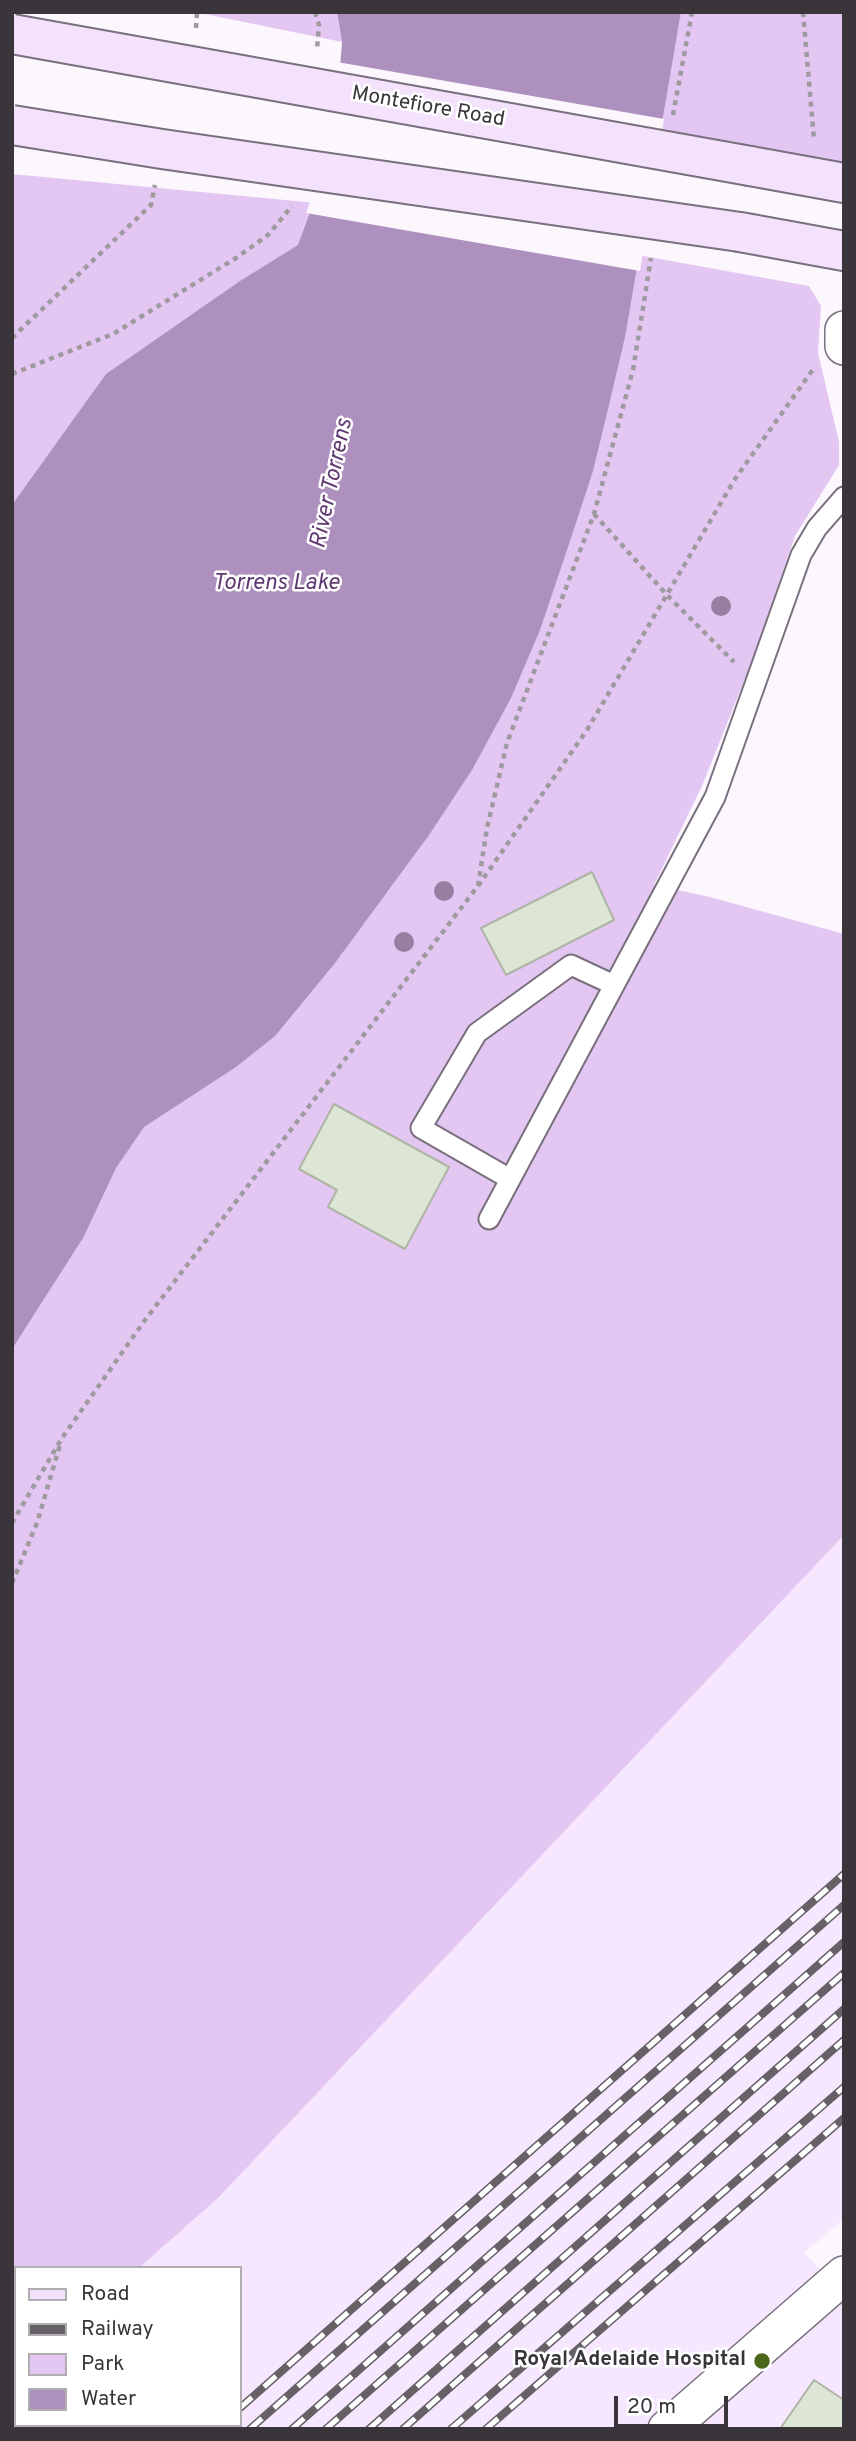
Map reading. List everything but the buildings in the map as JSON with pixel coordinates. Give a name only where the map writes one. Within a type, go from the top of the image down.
[{"type":"main road","name":"Montefiore Road","points":[[12,34],[844,183]]},
{"type":"main road","points":[[12,125],[740,232],[844,251]]},
{"type":"street","points":[[667,2429],[844,2275]]},
{"type":"lane","points":[[489,1219],[715,797],[801,555],[817,528],[844,497]]},
{"type":"lane","points":[[510,1179],[421,1128],[477,1033],[571,965],[614,985]]},
{"type":"path","points":[[315,12],[319,25],[317,51]]},
{"type":"path","points":[[671,128],[692,12]]},
{"type":"path","points":[[803,12],[815,147]]},
{"type":"path","points":[[12,338],[151,205],[162,149]]},
{"type":"path","points":[[12,374],[113,334],[236,258],[268,234],[293,205]]},
{"type":"path","points":[[478,886],[487,828],[507,743],[594,514],[633,370],[652,249]]},
{"type":"path","points":[[12,1523],[62,1438],[145,1320],[478,886],[587,730],[735,480],[820,360],[843,338]]},
{"type":"path","points":[[594,514],[667,595],[755,682]]},
{"type":"path","points":[[12,1583],[37,1523],[62,1438]]},
{"type":"shaded area","points":[[844,1535],[844,2219],[804,2253],[844,2294],[844,2429],[12,2429],[14,2378],[14,2427],[242,2427],[242,2266],[141,2266],[219,2197]]},
{"type":"green space","points":[[195,12],[337,12],[342,42]]},
{"type":"green space","points":[[681,12],[844,12],[844,183],[658,137]]},
{"type":"green space","points":[[12,174],[390,210],[809,286],[821,306],[818,353],[839,442],[839,465],[795,536],[750,666],[702,786],[654,885],[710,897],[844,934],[844,1535],[219,2197],[141,2266],[14,2266],[12,2379]]},
{"type":"water","name":"Torrens Lake","points":[[337,12],[681,12],[625,337],[593,471],[540,630],[511,698],[472,770],[429,835],[335,963],[275,1036],[236,1067],[144,1127],[116,1168],[83,1238],[12,1349],[12,505],[106,374],[240,281],[298,245],[334,147],[342,42]]},
{"type":"pier","points":[[337,62],[664,119],[640,271],[306,213],[331,146]]},
{"type":"railway","points":[[242,2406],[844,1874]]},
{"type":"railway","points":[[250,2429],[844,1905]]},
{"type":"railway","points":[[292,2429],[844,1942]]},
{"type":"railway","points":[[326,2429],[844,1973]]},
{"type":"railway","points":[[369,2429],[844,2009]]},
{"type":"railway","points":[[403,2429],[844,2040]]},
{"type":"railway","points":[[451,2429],[844,2087]]},
{"type":"railway","points":[[486,2429],[844,2118]]},
{"type":"place","name":"Royal Adelaide Hospital","points":[[762,2361]]},
{"type":"water label","name":"River Torrens","points":[[333,484]]}]
